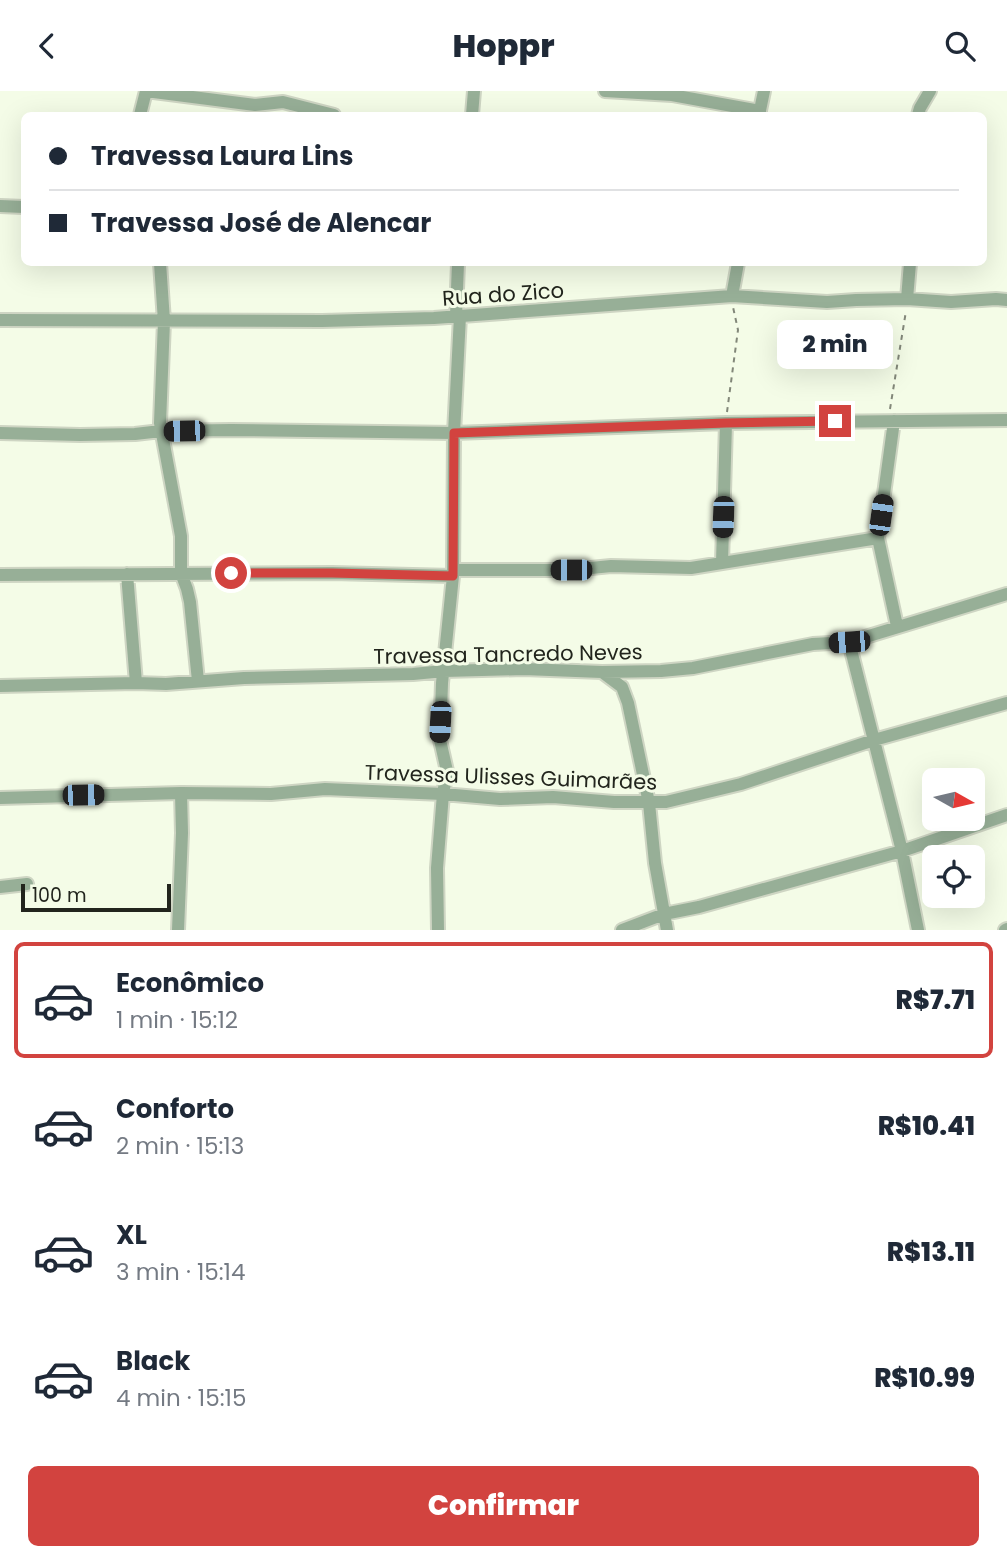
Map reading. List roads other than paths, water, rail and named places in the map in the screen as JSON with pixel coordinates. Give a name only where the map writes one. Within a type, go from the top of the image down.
[{"type":"street","points":[[141,112],[146,91],[256,105],[283,102],[322,112]]},
{"type":"street","points":[[472,112],[474,91]]},
{"type":"street","points":[[604,91],[671,95],[755,112]]},
{"type":"street","points":[[760,112],[764,91]]},
{"type":"street","points":[[919,112],[930,91]]},
{"type":"street","points":[[0,206],[21,207]]},
{"type":"street","points":[[160,266],[164,321],[161,431],[181,536],[181,573],[190,602],[198,681]]},
{"type":"street","points":[[438,930],[437,868],[447,771],[440,740],[453,573],[458,266]]},
{"type":"street","points":[[732,296],[737,266]]},
{"type":"street","points":[[907,299],[910,266]]},
{"type":"street","name":"Rua do Zico","points":[[0,320],[435,318],[732,296],[827,302],[907,299],[951,302],[1007,300]]},
{"type":"street","points":[[0,433],[80,435],[231,430],[454,433],[726,423],[1007,420]]},
{"type":"street","points":[[892,421],[878,538],[897,626]]},
{"type":"street","points":[[722,563],[726,423]]},
{"type":"street","points":[[0,575],[453,573],[571,570],[611,566],[691,568],[878,538]]},
{"type":"street","points":[[127,574],[136,683]]},
{"type":"street","name":"Travessa Tancredo Neves","points":[[0,686],[174,684],[244,678],[524,669],[661,671],[693,668],[788,648],[849,642],[1007,594]]},
{"type":"street","points":[[849,642],[902,851],[918,930]]},
{"type":"street","points":[[602,672],[622,687],[628,703],[649,803],[655,863],[667,930]]},
{"type":"street","name":"Travessa Ulisses Guimarães","points":[[0,798],[181,793],[271,794],[325,789],[500,799],[553,797],[585,801],[677,801],[741,784],[874,740],[1007,703]]},
{"type":"street","points":[[178,930],[181,793]]},
{"type":"street","points":[[622,930],[664,914],[699,907],[902,851],[1007,815]]},
{"type":"street","points":[[0,887],[27,884]]}]
